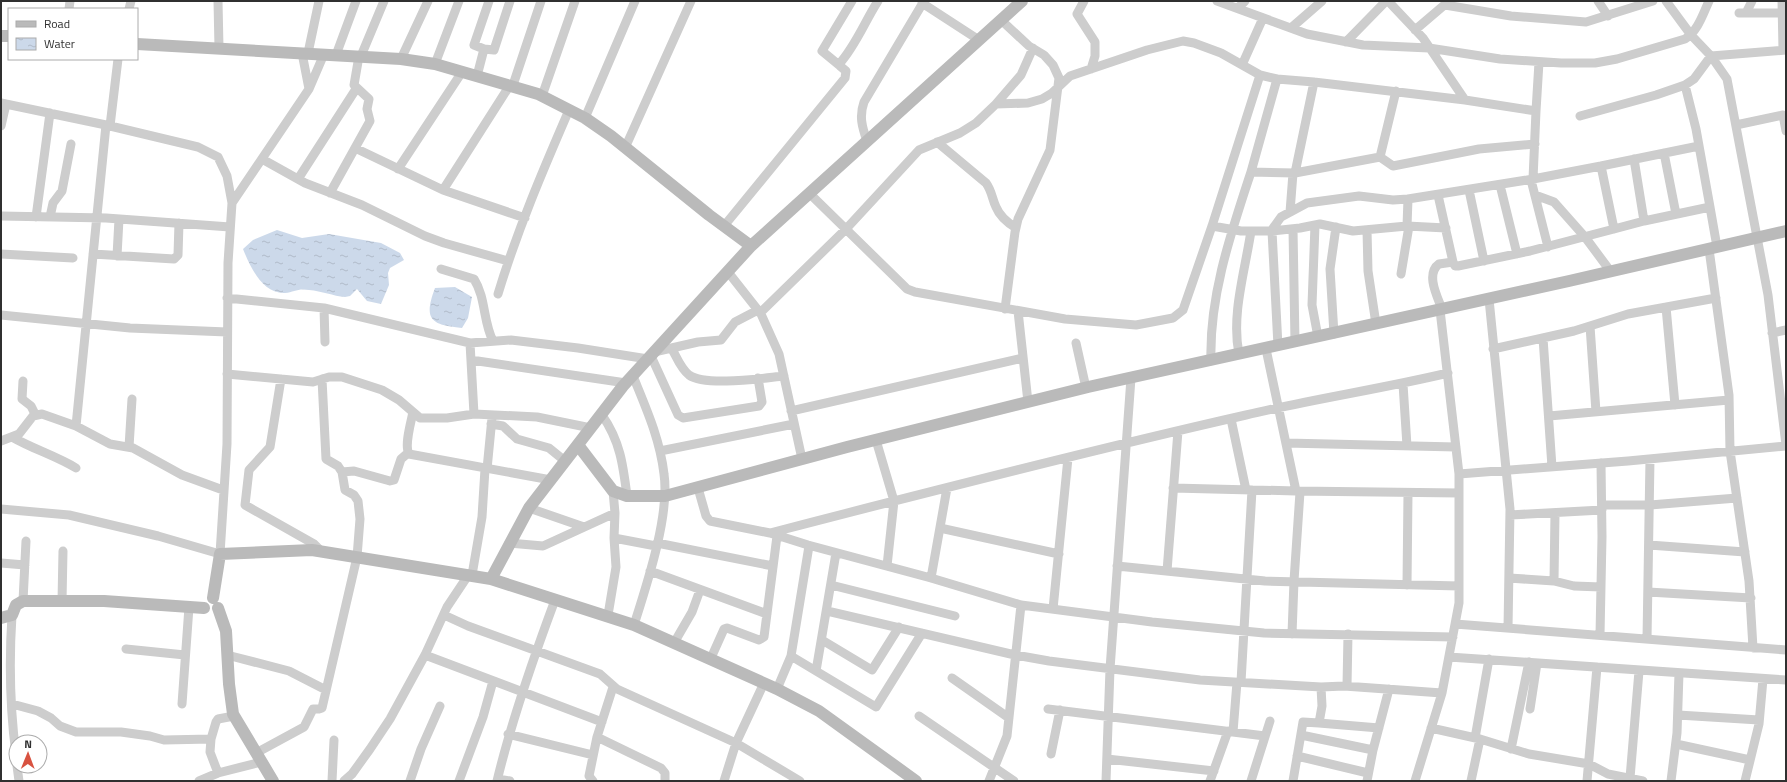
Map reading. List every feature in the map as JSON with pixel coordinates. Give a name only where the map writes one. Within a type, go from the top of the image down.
[{"type":"street","points":[[218,1],[219,48]]},
{"type":"street","points":[[309,89],[305,53],[319,1]]},
{"type":"street","points":[[232,203],[309,89],[330,54],[356,1]]},
{"type":"street","points":[[330,193],[370,120],[367,109],[369,99],[356,89],[354,84],[360,56],[384,1]]},
{"type":"street","points":[[401,59],[428,1]]},
{"type":"street","points":[[436,64],[459,1]]},
{"type":"street","points":[[489,1],[474,45],[484,49],[494,50],[510,1]]},
{"type":"street","points":[[443,190],[511,85],[541,1]]},
{"type":"street","points":[[542,96],[575,1]]},
{"type":"street","points":[[585,118],[635,1]]},
{"type":"street","points":[[625,148],[691,1]]},
{"type":"street","points":[[724,226],[845,78],[846,71],[822,51],[852,1]]},
{"type":"street","points":[[839,65],[851,50],[878,1]]},
{"type":"street","points":[[1084,1],[1077,14],[1095,42],[1091,69]]},
{"type":"street","points":[[1217,1],[1306,34],[1346,42],[1363,45],[1429,48],[1500,59],[1561,63],[1606,61],[1685,39],[1690,35],[1699,22],[1709,1]]},
{"type":"street","points":[[1238,8],[1245,1]]},
{"type":"street","points":[[1291,28],[1322,1]]},
{"type":"street","points":[[1346,42],[1387,1],[1415,30],[1465,100]]},
{"type":"street","points":[[1598,1],[1608,16]]},
{"type":"street","points":[[1415,30],[1447,3],[1511,16],[1586,22],[1652,1]]},
{"type":"street","points":[[1459,474],[1650,459],[1786,446],[1768,296],[1727,79],[1711,56],[1690,35],[1666,1]]},
{"type":"street","points":[[1752,1],[1743,13],[1782,13]]},
{"type":"street","points":[[1580,116],[1656,95],[1685,85],[1694,79],[1711,56],[1784,50],[1782,1]]},
{"type":"street","points":[[867,141],[862,125],[861,115],[864,102],[923,2],[979,40]]},
{"type":"street","points":[[491,579],[529,508],[591,428],[630,379],[751,246],[1019,2]]},
{"type":"street","points":[[1242,65],[1263,18]]},
{"type":"street","points":[[1001,20],[1033,48],[1044,55],[1053,65],[1059,78],[1050,150],[1021,213],[1016,228],[1005,309]]},
{"type":"street","points":[[996,104],[1028,103],[1042,99],[1052,93],[1070,76],[1147,50],[1183,41],[1194,42],[1221,53],[1260,75],[1277,79],[1396,91],[1536,111]]},
{"type":"street","points":[[138,44],[401,59],[436,64],[511,85],[542,96],[585,118],[751,246]]},
{"type":"street","points":[[227,298],[324,308],[470,343],[511,340],[651,356],[698,342],[721,340],[735,322],[759,311],[846,229],[919,150],[960,133],[976,123],[996,104],[1021,75],[1033,48]]},
{"type":"street","points":[[478,76],[484,49]]},
{"type":"street","points":[[76,426],[96,218],[118,60]]},
{"type":"street","points":[[1539,62],[1532,179],[1548,247]]},
{"type":"street","points":[[398,169],[462,72]]},
{"type":"street","points":[[809,193],[907,289],[932,296],[1065,319],[1136,325],[1173,318],[1183,310],[1212,226],[1260,75]]},
{"type":"street","points":[[1211,360],[1211,329],[1215,301],[1232,230],[1251,172],[1277,79]]},
{"type":"street","points":[[1290,212],[1294,173],[1314,82]]},
{"type":"street","points":[[1685,85],[1699,146],[1710,207],[1716,298],[1729,400],[1730,451],[1738,498],[1751,598],[1753,648]]},
{"type":"street","points":[[298,179],[356,89]]},
{"type":"street","points":[[1380,157],[1396,91]]},
{"type":"street","points":[[1,126],[4,103],[108,125],[198,147],[218,157],[228,176],[232,203],[227,298],[226,444],[220,554],[215,603],[211,612],[204,608],[104,601],[23,601],[16,605],[7,617],[10,645],[14,734]]},
{"type":"street","points":[[498,294],[508,261],[569,110]]},
{"type":"street","points":[[36,217],[50,113]]},
{"type":"street","points":[[1736,125],[1783,115],[1785,117],[1786,131]]},
{"type":"street","points":[[937,142],[986,184],[991,192],[1000,215],[1016,228]]},
{"type":"street","points":[[50,217],[53,203],[62,191],[71,144]]},
{"type":"street","points":[[1251,172],[1294,173],[1380,157],[1393,166],[1479,149],[1535,144]]},
{"type":"street","points":[[1278,346],[1272,231],[1279,218],[1307,203],[1359,196],[1393,200],[1438,195],[1532,179],[1699,146]]},
{"type":"street","points":[[356,148],[443,190],[525,218]]},
{"type":"street","points":[[1664,153],[1676,214]]},
{"type":"street","points":[[262,159],[298,179],[362,205],[425,236],[444,243],[508,261]]},
{"type":"street","points":[[1634,159],[1644,220]]},
{"type":"street","points":[[1601,166],[1614,230]]},
{"type":"street","points":[[1500,185],[1517,254]]},
{"type":"street","points":[[1469,190],[1484,261]]},
{"type":"street","points":[[1438,195],[1455,266],[1548,247],[1614,230],[1644,220],[1710,207]]},
{"type":"street","points":[[1535,195],[1554,202],[1585,237],[1611,272]]},
{"type":"street","points":[[1401,274],[1408,226],[1408,199]]},
{"type":"street","points":[[1,216],[119,219],[230,227]]},
{"type":"street","points":[[116,256],[119,219]]},
{"type":"street","points":[[93,254],[174,259],[178,255],[179,223]]},
{"type":"street","points":[[1212,226],[1232,230],[1251,231],[1293,229],[1323,224],[1353,231],[1408,226],[1446,228]]},
{"type":"street","points":[[1315,225],[1312,305],[1318,337]]},
{"type":"street","points":[[1334,334],[1330,269],[1336,227]]},
{"type":"street","points":[[1293,229],[1295,342]]},
{"type":"street","points":[[1367,230],[1368,271],[1376,324]]},
{"type":"street","points":[[1239,354],[1236,338],[1236,321],[1251,231]]},
{"type":"street","points":[[612,491],[627,496],[665,496],[876,440],[1086,388],[1611,272],[1786,231]]},
{"type":"street","points":[[1,254],[73,258]]},
{"type":"street","points":[[1415,781],[1442,693],[1459,603],[1459,474],[1441,310],[1434,287],[1434,270],[1439,264],[1453,262]]},
{"type":"street","points":[[441,269],[474,279],[485,308],[488,330],[493,341]]},
{"type":"street","points":[[728,272],[759,311],[779,354],[802,459]]},
{"type":"street","points":[[1493,349],[1590,326],[1628,314],[1716,298]]},
{"type":"street","points":[[1489,299],[1510,516],[1508,628]]},
{"type":"street","points":[[1666,307],[1675,405]]},
{"type":"street","points":[[324,308],[325,342]]},
{"type":"street","points":[[1018,311],[1028,402]]},
{"type":"street","points":[[1,315],[130,328],[227,332]]},
{"type":"street","points":[[1590,326],[1596,412]]},
{"type":"street","points":[[1772,333],[1786,330]]},
{"type":"street","points":[[1543,338],[1552,467]]},
{"type":"street","points":[[470,343],[474,414]]},
{"type":"street","points":[[1076,343],[1086,388]]},
{"type":"street","points":[[1266,348],[1278,408],[1298,492],[1292,634]]},
{"type":"street","points":[[672,349],[683,369],[695,378],[727,381],[784,376]]},
{"type":"street","points":[[651,356],[678,415],[683,418],[759,406],[762,402],[758,378]]},
{"type":"street","points":[[791,410],[1023,358]]},
{"type":"street","points":[[471,360],[630,379]]},
{"type":"street","points":[[774,534],[894,501],[1231,418],[1403,384],[1448,373]]},
{"type":"street","points":[[227,374],[313,382],[322,379],[342,377],[368,384],[399,400],[423,419],[474,414],[537,417],[591,428]]},
{"type":"street","points":[[1106,781],[1110,669],[1131,378]]},
{"type":"street","points":[[282,379],[270,447],[249,470],[245,505],[314,544],[322,552]]},
{"type":"street","points":[[199,781],[259,758],[304,727],[313,709],[322,708],[357,557],[360,520],[358,501],[354,495],[345,490],[342,472],[338,466],[326,459],[322,379]]},
{"type":"street","points":[[630,379],[652,423],[665,475],[663,517],[650,571],[634,625]]},
{"type":"street","points":[[23,381],[22,399],[31,406],[35,414]]},
{"type":"street","points":[[1403,384],[1407,446]]},
{"type":"street","points":[[129,447],[132,399]]},
{"type":"street","points":[[1548,416],[1729,400]]},
{"type":"street","points":[[342,472],[354,471],[394,480],[402,459],[408,452],[407,444],[413,412]]},
{"type":"street","points":[[35,414],[42,414],[76,426],[110,444],[129,447],[182,474],[224,490]]},
{"type":"street","points":[[1,441],[19,434],[35,414]]},
{"type":"street","points":[[344,781],[352,774],[386,725],[425,655],[444,616],[470,574],[482,517],[492,415]]},
{"type":"street","points":[[602,415],[612,429],[617,441],[623,466],[627,496]]},
{"type":"street","points":[[1210,781],[1231,731],[1239,682],[1247,579],[1249,490],[1231,418]]},
{"type":"street","points":[[491,424],[503,426],[517,439],[549,448],[566,461]]},
{"type":"street","points":[[660,451],[794,424]]},
{"type":"street","points":[[1167,571],[1178,431]]},
{"type":"street","points":[[12,437],[27,445],[55,456],[76,468]]},
{"type":"street","points":[[876,440],[894,501],[887,566]]},
{"type":"street","points":[[1286,443],[1456,447]]},
{"type":"street","points":[[578,445],[612,491],[615,513],[614,538],[616,567],[608,616]]},
{"type":"street","points":[[408,452],[421,457],[551,480]]},
{"type":"street","points":[[1053,609],[1068,458]]},
{"type":"street","points":[[1647,639],[1650,459]]},
{"type":"street","points":[[1600,635],[1602,507],[1601,463]]},
{"type":"street","points":[[698,488],[708,520],[774,534],[809,546],[931,578],[1021,605],[1243,631],[1292,634],[1453,636]]},
{"type":"street","points":[[931,578],[946,488]]},
{"type":"street","points":[[1173,488],[1298,492],[1459,493]]},
{"type":"street","points":[[1407,585],[1408,493]]},
{"type":"street","points":[[1510,516],[1555,513],[1602,507],[1738,498]]},
{"type":"street","points":[[529,508],[584,527]]},
{"type":"street","points":[[1,509],[69,515],[158,536],[220,554],[312,550],[470,574],[491,579],[634,625],[711,658],[777,689],[818,712],[916,781]]},
{"type":"street","points":[[509,543],[543,546],[615,513]]},
{"type":"street","points":[[1554,581],[1555,513]]},
{"type":"street","points":[[940,528],[1059,554]]},
{"type":"street","points":[[711,658],[724,628],[759,640],[762,640],[764,637],[773,566],[774,534]]},
{"type":"street","points":[[614,538],[656,544],[773,566]]},
{"type":"street","points":[[23,601],[26,542]]},
{"type":"street","points":[[1649,545],[1745,552]]},
{"type":"street","points":[[777,689],[791,656],[809,546]]},
{"type":"street","points":[[62,601],[63,551]]},
{"type":"street","points":[[816,671],[836,553]]},
{"type":"street","points":[[1,563],[25,565]]},
{"type":"street","points":[[1117,566],[1247,579],[1459,586]]},
{"type":"street","points":[[650,571],[767,614]]},
{"type":"street","points":[[1509,578],[1554,581],[1574,586],[1601,587]]},
{"type":"street","points":[[831,585],[955,616]]},
{"type":"street","points":[[674,643],[692,612],[700,590]]},
{"type":"street","points":[[1648,592],[1751,598]]},
{"type":"street","points":[[510,781],[497,780],[508,734],[555,600]]},
{"type":"street","points":[[215,603],[226,631],[229,684],[234,716],[273,781]]},
{"type":"street","points":[[989,781],[1007,736],[1021,605]]},
{"type":"street","points":[[182,704],[189,607]]},
{"type":"street","points":[[827,611],[1015,655],[1110,669],[1200,680],[1321,687],[1347,686],[1442,693]]},
{"type":"street","points":[[444,616],[600,674],[613,687],[736,743],[800,781]]},
{"type":"street","points":[[1455,624],[1786,650]]},
{"type":"street","points":[[822,640],[872,670],[899,627]]},
{"type":"street","points":[[791,656],[876,707],[922,633]]},
{"type":"street","points":[[1347,686],[1348,634]]},
{"type":"street","points":[[1,640],[10,645]]},
{"type":"street","points":[[126,649],[186,655]]},
{"type":"street","points":[[227,655],[289,671],[326,690]]},
{"type":"street","points":[[425,655],[602,722]]},
{"type":"street","points":[[1449,657],[1786,680]]},
{"type":"street","points":[[1471,781],[1489,659]]},
{"type":"street","points":[[1530,709],[1533,662]]},
{"type":"street","points":[[1511,749],[1533,662]]},
{"type":"street","points":[[1587,781],[1597,667]]},
{"type":"street","points":[[1630,778],[1639,671]]},
{"type":"street","points":[[1671,781],[1676,744],[1679,673]]},
{"type":"street","points":[[952,678],[1009,718]]},
{"type":"street","points":[[1745,781],[1759,720],[1763,679]]},
{"type":"street","points":[[459,781],[483,717],[493,681]]},
{"type":"street","points":[[724,781],[736,743],[764,683]]},
{"type":"street","points":[[593,781],[589,776],[593,755],[613,687]]},
{"type":"street","points":[[1319,723],[1322,706],[1321,687]]},
{"type":"street","points":[[1297,756],[1368,777],[1373,750],[1389,689]]},
{"type":"street","points":[[12,704],[38,710],[63,728],[76,732],[122,732],[150,736],[164,740],[211,740]]},
{"type":"street","points":[[410,781],[421,749],[440,706]]},
{"type":"street","points":[[1048,709],[1266,736]]},
{"type":"street","points":[[1051,754],[1060,710]]},
{"type":"street","points":[[1678,715],[1759,720]]},
{"type":"street","points":[[218,773],[210,755],[211,740],[216,720],[234,716]]},
{"type":"street","points":[[919,716],[1014,781]]},
{"type":"street","points":[[1251,781],[1270,721]]},
{"type":"street","points":[[1293,781],[1303,722],[1379,728]]},
{"type":"street","points":[[1432,728],[1478,738],[1530,754],[1589,764],[1608,774],[1643,781]]},
{"type":"street","points":[[508,734],[593,755]]},
{"type":"street","points":[[1301,735],[1373,750]]},
{"type":"street","points":[[597,738],[661,768],[665,773],[664,781]]},
{"type":"street","points":[[332,781],[334,740]]},
{"type":"street","points":[[1676,744],[1750,760]]},
{"type":"street","points":[[1107,759],[1214,771]]},
{"type":"water","points":[[277,230],[302,238],[329,234],[381,243],[400,253],[404,260],[390,268],[388,273],[389,285],[381,304],[367,301],[357,289],[350,296],[345,297],[318,291],[305,290],[285,293],[277,292],[263,284],[258,278],[253,271],[243,249],[253,240]]},
{"type":"water","points":[[455,287],[472,297],[468,318],[462,328],[443,325],[432,319],[430,314],[431,299],[435,288]]}]
